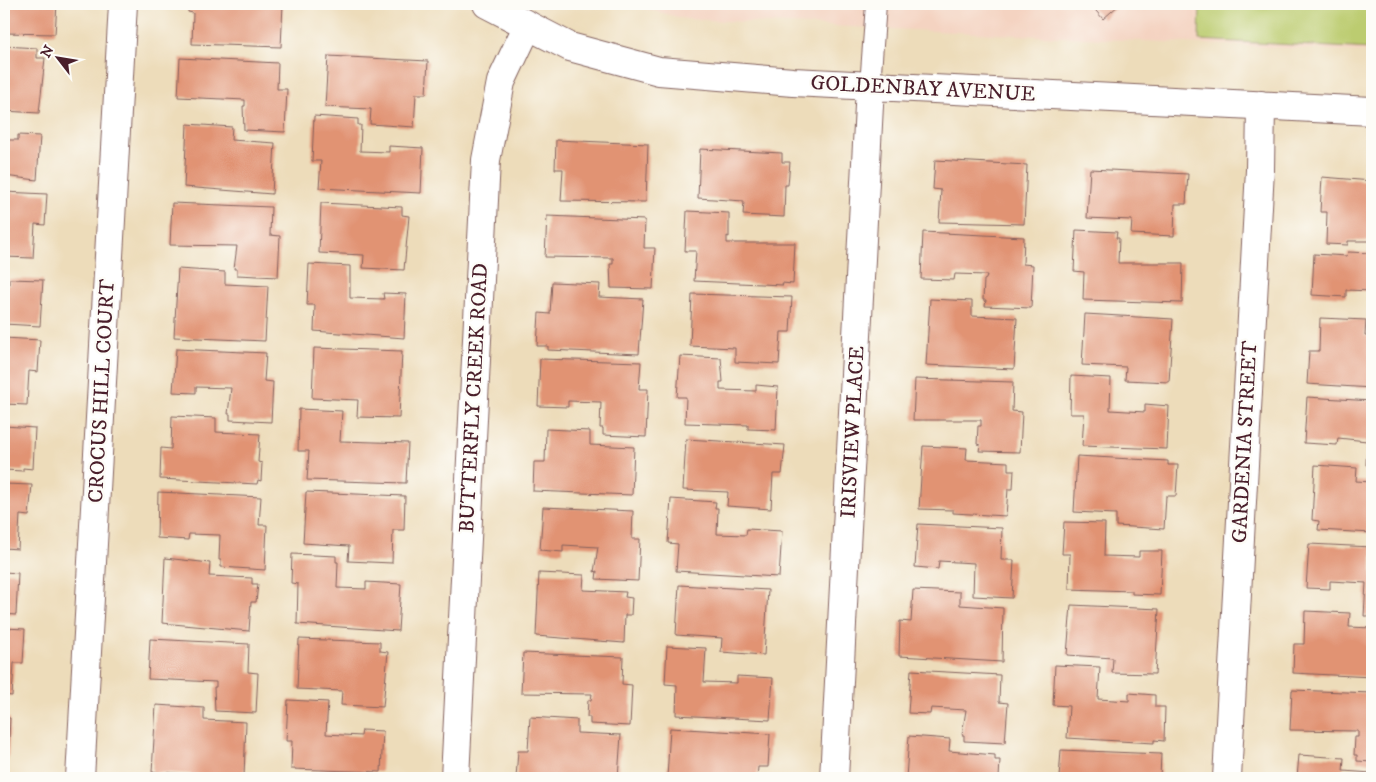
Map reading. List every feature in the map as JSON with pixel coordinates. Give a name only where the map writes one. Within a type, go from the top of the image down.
[{"type":"street","name":"CROCUS HILL COURT","points":[[80,778],[123,4]]},
{"type":"street","name":"GOLDENBAY AVENUE","points":[[487,4],[570,47],[659,71],[870,86],[1372,111]]},
{"type":"street","name":"BUTTERFLY CREEK ROAD","points":[[455,778],[486,160],[501,82],[528,25]]},
{"type":"street","name":"IRISVIEW PLACE","points":[[834,778],[870,86]]},
{"type":"street","name":"GARDENIA STREET","points":[[1227,778],[1260,170],[1261,105]]},
{"type":"lane","points":[[870,86],[876,4]]},
{"type":"shaded area","points":[[628,4],[1372,4],[1372,52],[685,19]]},
{"type":"green space","points":[[1200,4],[1372,4],[1372,49],[1199,40]]},
{"type":"building","points":[[4,4],[57,4],[55,34],[4,33]]},
{"type":"building","points":[[188,4],[283,4],[281,47],[192,44],[193,13],[188,12]]},
{"type":"building","points":[[1090,4],[1120,4],[1103,19]]},
{"type":"building","points":[[4,46],[37,48],[37,58],[45,58],[39,113],[4,111]]},
{"type":"building","points":[[328,56],[428,61],[426,94],[416,94],[414,127],[370,124],[371,109],[325,107]]},
{"type":"building","points":[[180,58],[278,63],[277,89],[287,89],[285,132],[244,130],[243,106],[245,106],[245,100],[178,97]]},
{"type":"building","points":[[314,116],[358,119],[358,125],[361,125],[360,151],[389,152],[389,146],[423,148],[421,193],[319,188],[321,161],[312,161]]},
{"type":"building","points":[[187,124],[232,127],[231,140],[275,143],[272,194],[184,187]]},
{"type":"building","points":[[18,135],[40,136],[37,180],[4,176],[4,140],[18,140]]},
{"type":"building","points":[[556,140],[648,144],[646,202],[561,201],[563,169],[555,169]]},
{"type":"building","points":[[700,149],[782,153],[782,162],[790,162],[788,185],[785,185],[784,217],[743,215],[744,201],[698,198]]},
{"type":"building","points":[[935,160],[1027,165],[1024,224],[939,222],[941,190],[933,189]]},
{"type":"building","points":[[1090,169],[1188,174],[1186,204],[1175,204],[1174,236],[1131,234],[1132,220],[1087,218]]},
{"type":"building","points":[[1322,177],[1372,181],[1372,241],[1348,241],[1348,245],[1326,244],[1327,212],[1320,212]]},
{"type":"building","points":[[4,192],[47,194],[45,225],[35,224],[33,258],[4,257]]},
{"type":"building","points":[[172,203],[271,207],[270,235],[280,236],[278,277],[237,275],[237,269],[234,269],[237,246],[170,245]]},
{"type":"building","points":[[321,203],[402,207],[402,215],[409,216],[404,270],[363,268],[364,255],[319,253]]},
{"type":"building","points":[[687,211],[729,213],[729,237],[727,236],[727,243],[795,243],[793,284],[694,281],[696,251],[685,251]]},
{"type":"building","points":[[547,216],[645,220],[644,248],[655,248],[653,289],[611,288],[610,264],[613,264],[613,258],[545,257]]},
{"type":"building","points":[[1076,230],[1117,232],[1116,238],[1119,238],[1118,263],[1183,263],[1182,303],[1083,300],[1084,272],[1074,271]]},
{"type":"building","points":[[923,232],[1024,237],[1023,264],[1033,265],[1031,308],[985,306],[986,300],[983,300],[984,280],[987,275],[955,274],[954,280],[921,279]]},
{"type":"building","points":[[1348,252],[1372,253],[1372,291],[1346,290],[1346,297],[1312,295],[1314,254],[1347,256]]},
{"type":"building","points":[[309,264],[350,266],[350,298],[384,299],[383,293],[406,294],[404,338],[314,331],[315,305],[307,305]]},
{"type":"building","points":[[178,269],[225,272],[225,284],[268,286],[265,341],[174,337]]},
{"type":"building","points":[[9,279],[43,280],[40,326],[4,324],[4,285],[9,285]]},
{"type":"building","points":[[552,282],[600,284],[599,297],[643,299],[639,354],[548,350],[548,346],[537,346],[539,313],[550,314]]},
{"type":"building","points":[[692,294],[792,297],[790,332],[781,332],[779,364],[735,362],[735,348],[690,346]]},
{"type":"building","points":[[930,299],[972,301],[972,316],[1017,318],[1014,369],[926,365]]},
{"type":"building","points":[[1085,314],[1173,319],[1169,382],[1125,380],[1126,367],[1082,365]]},
{"type":"building","points":[[1320,318],[1366,320],[1365,336],[1372,336],[1372,388],[1307,384],[1309,351],[1319,351]]},
{"type":"building","points":[[4,338],[40,340],[38,372],[29,371],[27,405],[4,404]]},
{"type":"building","points":[[314,348],[402,351],[399,418],[357,417],[358,400],[312,398]]},
{"type":"building","points":[[176,349],[266,353],[264,381],[273,382],[271,422],[230,420],[230,414],[228,414],[231,388],[196,387],[196,393],[173,392]]},
{"type":"building","points":[[680,356],[721,358],[723,382],[720,382],[720,390],[756,391],[756,385],[778,387],[776,430],[748,429],[748,425],[685,423],[686,397],[677,397]]},
{"type":"building","points":[[540,359],[641,362],[639,389],[648,389],[646,437],[603,435],[603,428],[600,428],[601,402],[568,401],[568,407],[538,406]]},
{"type":"building","points":[[1071,376],[1111,378],[1110,410],[1145,412],[1145,404],[1169,406],[1167,449],[1082,446],[1084,414],[1070,414]]},
{"type":"building","points":[[915,379],[1013,382],[1012,411],[1022,412],[1020,452],[979,451],[980,445],[977,444],[978,426],[981,426],[981,420],[913,420]]},
{"type":"building","points":[[1307,397],[1372,401],[1372,471],[1369,471],[1369,466],[1366,465],[1367,441],[1338,438],[1337,445],[1304,443]]},
{"type":"building","points":[[299,409],[342,411],[340,441],[408,443],[406,483],[307,480],[309,451],[298,451]]},
{"type":"building","points":[[172,416],[216,418],[216,432],[260,434],[258,462],[262,463],[261,481],[258,480],[257,484],[160,479],[161,448],[171,449]]},
{"type":"building","points":[[4,426],[35,428],[33,469],[23,468],[23,471],[4,470]]},
{"type":"building","points":[[546,429],[590,431],[590,445],[634,447],[632,495],[533,491],[534,462],[545,462]]},
{"type":"building","points":[[686,439],[785,445],[782,474],[773,474],[771,509],[727,506],[728,492],[683,490]]},
{"type":"building","points":[[923,446],[967,448],[966,460],[1008,462],[1008,470],[1014,470],[1013,489],[1008,489],[1006,516],[953,513],[953,510],[919,509]]},
{"type":"building","points":[[1077,456],[1168,461],[1168,465],[1178,465],[1176,496],[1166,496],[1164,529],[1116,526],[1116,514],[1074,512]]},
{"type":"building","points":[[1315,465],[1357,468],[1356,481],[1372,482],[1372,533],[1318,530],[1319,521],[1312,520]]},
{"type":"building","points":[[4,484],[32,485],[29,516],[20,515],[18,549],[4,548]]},
{"type":"building","points":[[158,492],[261,497],[259,525],[267,525],[265,570],[221,567],[221,560],[219,560],[220,535],[189,534],[188,540],[157,538]]},
{"type":"building","points":[[306,492],[405,496],[404,530],[393,530],[392,563],[348,561],[349,546],[303,543]]},
{"type":"building","points":[[671,499],[716,502],[715,508],[718,508],[717,534],[746,535],[747,529],[782,531],[779,577],[676,571],[678,544],[668,543]]},
{"type":"building","points":[[543,507],[633,511],[632,539],[640,539],[638,581],[596,579],[597,571],[594,572],[598,547],[563,545],[563,552],[540,550]]},
{"type":"building","points":[[1064,522],[1105,523],[1104,556],[1139,557],[1139,551],[1162,551],[1160,595],[1132,594],[1132,591],[1069,589],[1070,554],[1062,554]]},
{"type":"building","points":[[918,524],[1002,528],[1001,560],[1014,560],[1012,598],[973,596],[974,563],[939,561],[938,569],[915,567]]},
{"type":"building","points":[[1309,544],[1372,547],[1372,616],[1364,616],[1366,583],[1330,581],[1330,589],[1306,588]]},
{"type":"building","points":[[292,554],[336,556],[336,562],[338,562],[337,588],[366,589],[366,582],[401,584],[398,631],[297,624],[298,584],[291,583]]},
{"type":"building","points":[[165,558],[210,563],[209,576],[252,578],[252,584],[258,584],[256,602],[251,602],[249,631],[162,623]]},
{"type":"building","points":[[4,572],[18,573],[16,615],[4,614]]},
{"type":"building","points":[[539,573],[584,575],[583,590],[626,592],[625,597],[632,598],[631,615],[625,615],[624,643],[536,636]]},
{"type":"building","points":[[679,585],[768,590],[764,655],[721,652],[722,638],[676,635]]},
{"type":"building","points":[[913,590],[960,592],[960,605],[1003,608],[1002,662],[899,656],[900,621],[911,622]]},
{"type":"building","points":[[1071,605],[1159,609],[1155,674],[1112,673],[1113,658],[1067,655]]},
{"type":"building","points":[[1305,611],[1350,613],[1349,627],[1372,628],[1372,677],[1293,673],[1294,644],[1304,644]]},
{"type":"building","points":[[4,628],[25,629],[23,663],[14,663],[12,696],[4,695]]},
{"type":"building","points":[[150,639],[249,644],[248,672],[258,673],[256,713],[215,711],[214,687],[216,687],[216,682],[148,679]]},
{"type":"building","points":[[299,639],[380,642],[380,651],[388,652],[383,707],[341,705],[342,691],[297,689]]},
{"type":"building","points":[[667,646],[706,648],[704,682],[737,683],[737,676],[773,678],[770,720],[676,715],[677,685],[665,684]]},
{"type":"building","points":[[523,653],[623,657],[622,684],[632,685],[630,726],[590,724],[590,717],[587,717],[588,700],[591,700],[592,694],[521,693]]},
{"type":"building","points":[[1055,665],[1100,667],[1098,699],[1129,701],[1129,693],[1155,695],[1155,707],[1165,707],[1164,741],[1154,740],[1154,743],[1067,738],[1069,706],[1053,705]]},
{"type":"building","points":[[911,670],[1000,675],[999,702],[1008,703],[1005,743],[964,741],[964,735],[962,735],[966,710],[931,708],[930,714],[908,713]]},
{"type":"building","points":[[1292,690],[1372,693],[1372,762],[1357,761],[1357,755],[1354,755],[1355,737],[1358,737],[1358,731],[1290,730]]},
{"type":"building","points":[[288,700],[328,702],[326,734],[361,736],[362,730],[383,731],[381,772],[291,769],[292,741],[286,741]]},
{"type":"building","points":[[156,705],[204,708],[204,720],[246,722],[244,777],[152,772]]},
{"type":"building","points":[[530,717],[577,720],[577,733],[621,735],[618,778],[516,778],[518,751],[528,751]]},
{"type":"building","points":[[4,718],[10,718],[8,761],[4,761]]},
{"type":"building","points":[[670,728],[770,734],[768,767],[758,767],[757,778],[667,778]]},
{"type":"building","points":[[909,736],[950,739],[949,751],[995,755],[995,760],[1000,760],[999,778],[906,778]]},
{"type":"building","points":[[1061,750],[1161,754],[1160,778],[1059,778]]},
{"type":"building","points":[[1299,755],[1344,758],[1343,771],[1372,773],[1372,778],[1297,778]]}]
